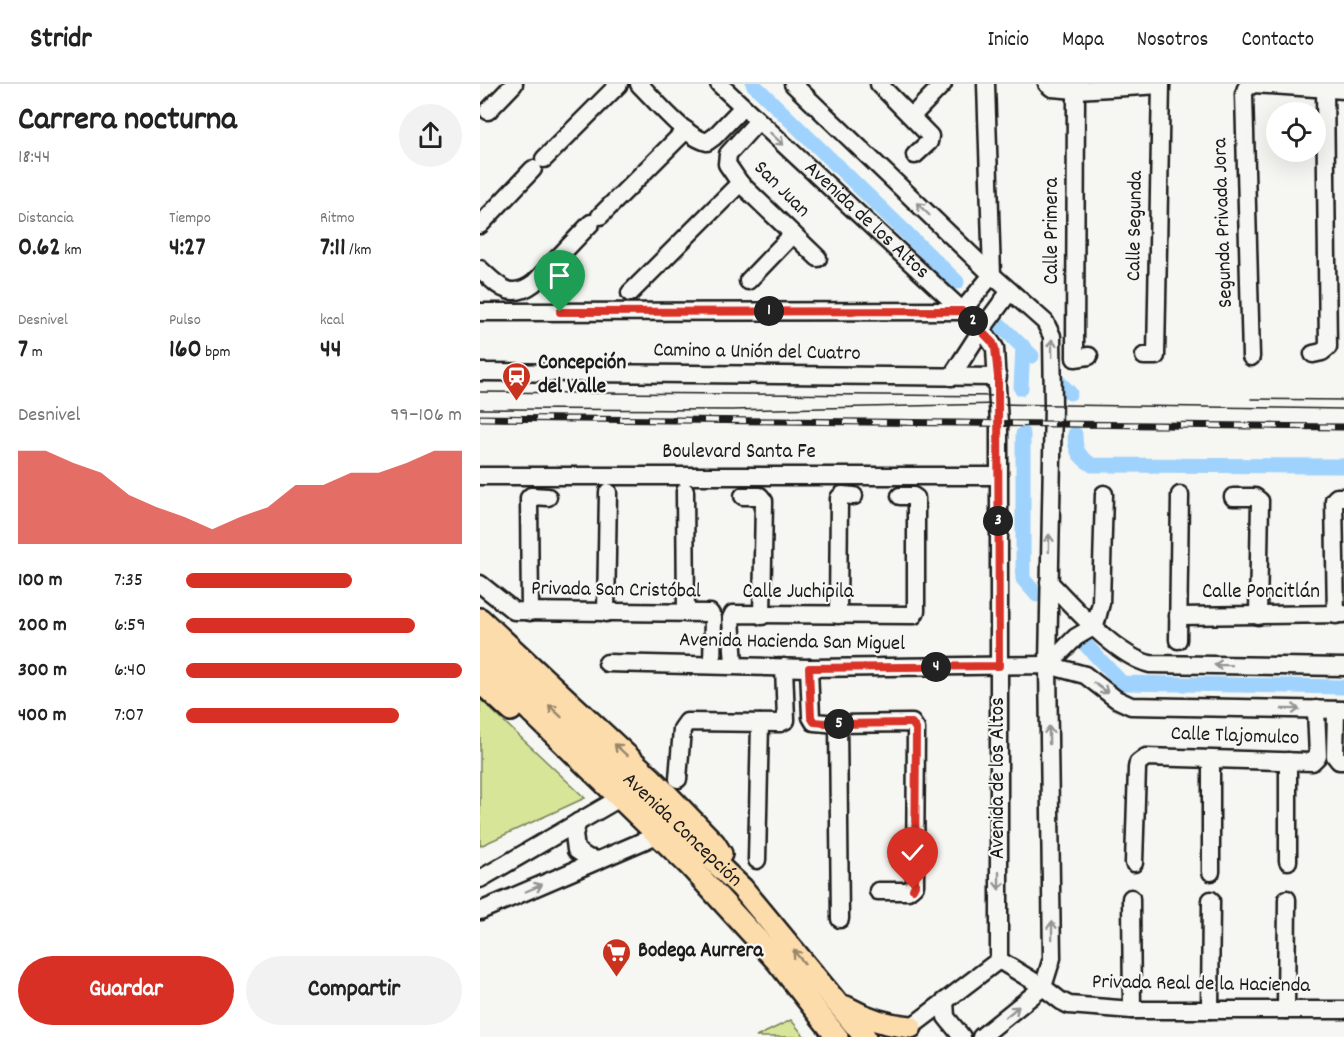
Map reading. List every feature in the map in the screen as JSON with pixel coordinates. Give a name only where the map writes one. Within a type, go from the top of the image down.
[{"type":"main road","points":[[480,619],[652,778],[714,843],[742,888]]},
{"type":"main road","name":"Avenida Concepción","points":[[480,642],[742,888],[865,1037]]},
{"type":"main road","name":"Avenida Concepción","points":[[480,662],[690,866],[777,961],[837,1037]]},
{"type":"main road","points":[[480,682],[613,802],[680,872],[723,904]]},
{"type":"main road","points":[[836,1002],[866,1018],[904,1032]]},
{"type":"street","points":[[488,111],[514,84]]},
{"type":"street","points":[[480,225],[619,84]]},
{"type":"street","points":[[639,84],[686,130],[707,142],[743,107]]},
{"type":"street","name":"Avenida de los Altos","points":[[719,84],[982,329],[995,348],[998,377],[999,960]]},
{"type":"street","points":[[794,84],[992,275],[1045,322],[1052,336],[1053,405],[1048,665],[1052,958],[1043,987],[981,1037]]},
{"type":"street","points":[[879,84],[929,134],[931,138],[915,155]]},
{"type":"street","points":[[912,116],[943,84]]},
{"type":"street","points":[[480,312],[962,311],[992,275],[986,84]]},
{"type":"street","points":[[1047,84],[1052,88],[1076,90],[1161,85]]},
{"type":"street","name":"Segunda Privada Jora","points":[[1251,357],[1243,101],[1246,87],[1254,84],[1325,89]]},
{"type":"street","name":"Calle Segunda","points":[[1144,356],[1156,356],[1161,85]]},
{"type":"street","points":[[1313,354],[1322,352],[1328,347],[1325,89],[1344,90]]},
{"type":"street","name":"Calle Primera","points":[[1076,90],[1075,358],[1089,356]]},
{"type":"street","name":"San Juan","points":[[758,122],[727,157],[729,167],[740,183],[818,258]]},
{"type":"street","points":[[480,269],[503,289],[518,291],[527,288],[686,130]]},
{"type":"street","points":[[630,293],[740,183]]},
{"type":"street","points":[[748,281],[793,234]]},
{"type":"street","points":[[951,377],[1010,291]]},
{"type":"street","name":"Camino a Unión del Cuatro","points":[[480,372],[998,377]]},
{"type":"street","name":"Boulevard Santa Fe","points":[[480,476],[998,476]]},
{"type":"street","points":[[685,491],[686,613]]},
{"type":"street","points":[[606,613],[608,492]]},
{"type":"street","points":[[1048,665],[1076,638],[1095,626],[1101,603],[1104,494]]},
{"type":"street","points":[[838,615],[839,498],[842,495],[854,496]]},
{"type":"street","points":[[1178,640],[1180,495]]},
{"type":"street","points":[[743,496],[760,496],[764,501],[762,616]]},
{"type":"street","name":"Calle Juchipila","points":[[734,665],[731,616],[735,614],[762,616],[914,615],[916,611],[916,498],[900,496]]},
{"type":"street","points":[[1233,496],[1255,497],[1260,501],[1258,615]]},
{"type":"street","points":[[530,612],[529,498],[548,497]]},
{"type":"street","points":[[1340,614],[1334,501],[1337,497],[1344,497]]},
{"type":"street","points":[[1049,582],[1130,657],[1150,664],[1344,667]]},
{"type":"street","name":"Privada San Cristóbal","points":[[480,584],[514,611],[707,613],[713,618],[712,665]]},
{"type":"street","name":"Calle Poncitlán","points":[[1178,616],[1340,614]]},
{"type":"street","name":"Avenida Hacienda San Miguel","points":[[607,663],[809,668],[1048,665],[1084,675],[1116,699],[1131,706],[1340,710]]},
{"type":"street","points":[[678,779],[682,729],[685,724],[690,722],[785,721],[787,718],[784,667]]},
{"type":"street","points":[[809,668],[811,719],[815,723],[912,723],[916,729],[915,885],[908,891],[878,891]]},
{"type":"street","name":"Calle Tlajomulco","points":[[1134,863],[1138,762],[1146,757],[1312,762],[1317,758],[1316,710]]},
{"type":"street","points":[[1340,710],[1335,756],[1341,760]]},
{"type":"street","points":[[758,860],[760,723]]},
{"type":"street","points":[[838,724],[840,919]]},
{"type":"street","points":[[1211,760],[1211,872]]},
{"type":"street","points":[[1287,861],[1288,761]]},
{"type":"street","points":[[480,879],[613,802]]},
{"type":"street","points":[[578,822],[574,834],[576,850],[588,858],[599,860]]},
{"type":"street","points":[[480,911],[648,839]]},
{"type":"street","points":[[1131,898],[1132,1010]]},
{"type":"street","points":[[1286,1010],[1287,899]]},
{"type":"street","points":[[1210,1010],[1211,900]]},
{"type":"street","points":[[904,1032],[999,960]]},
{"type":"street","name":"Privada Real de la Hacienda","points":[[999,960],[1069,1005],[1132,1010],[1344,1010]]},
{"type":"street","points":[[945,1001],[946,1017],[962,1037]]},
{"type":"green space","points":[[480,699],[585,798],[480,846]]},
{"type":"green space","points":[[791,1020],[805,1037],[756,1037]]},
{"type":"waterway","points":[[753,84],[957,282]]},
{"type":"waterway","points":[[1000,325],[1032,356]]},
{"type":"waterway","points":[[1021,388],[1023,346]]},
{"type":"waterway","points":[[1060,383],[1070,393]]},
{"type":"waterway","points":[[1023,434],[1023,579],[1037,595]]},
{"type":"waterway","points":[[1075,434],[1078,452],[1092,465],[1344,466]]},
{"type":"waterway","points":[[1083,642],[1122,683],[1344,687]]},
{"type":"tram line","points":[[480,392],[1005,396]]},
{"type":"tram line","points":[[1251,399],[1344,400]]},
{"type":"tram line","points":[[480,409],[732,410],[998,404],[1344,409]]},
{"type":"railway","points":[[480,418],[1344,427]]},
{"type":"place","name":"Concepción del Valle","points":[[517,402]]},
{"type":"place","name":"Bodega Aurrera","points":[[617,978]]},
{"type":"route","points":[[560,312],[962,311],[982,329],[993,343],[998,377],[999,424],[999,666],[809,668],[811,717],[815,723],[912,723],[915,726],[915,885],[913,889]]}]
